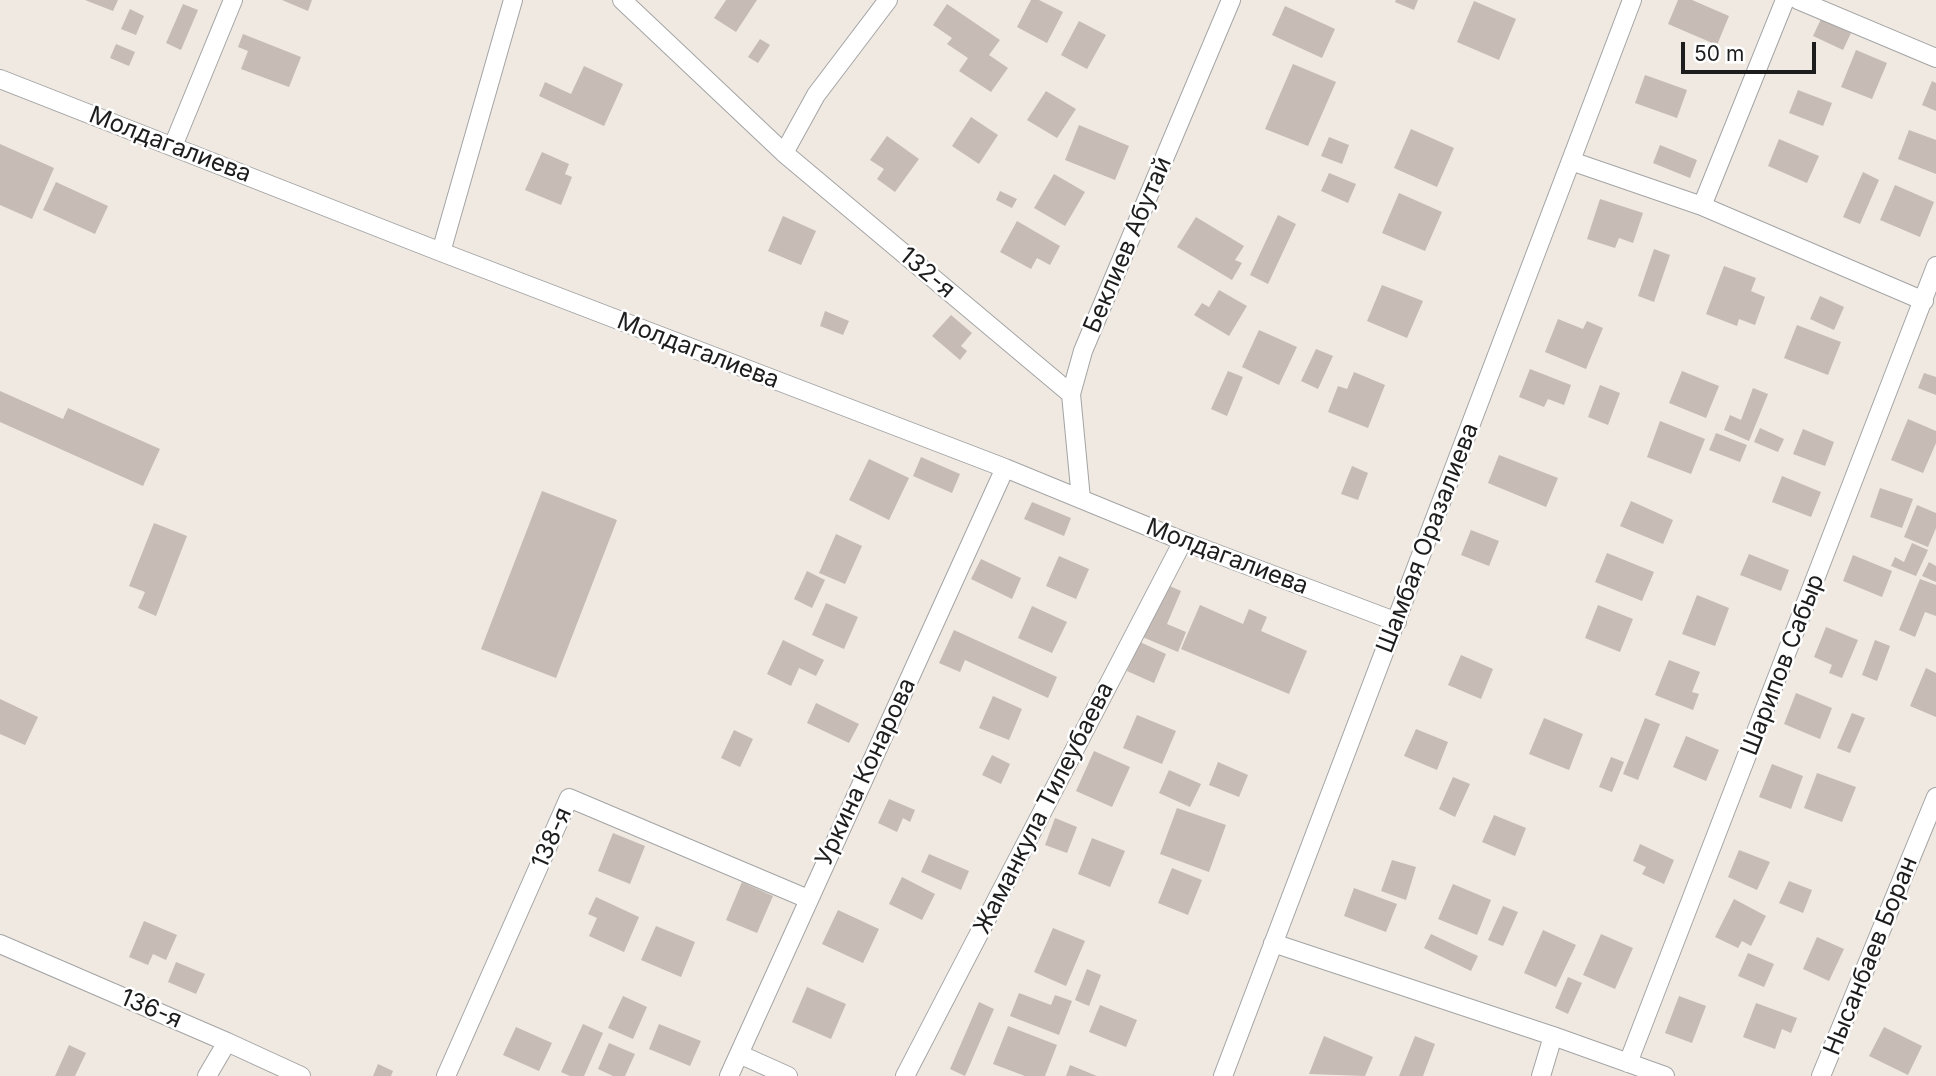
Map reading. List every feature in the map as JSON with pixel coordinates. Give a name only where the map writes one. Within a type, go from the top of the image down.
[{"type":"street","points":[[173,146],[233,0]]},
{"type":"street","points":[[441,252],[513,0]]},
{"type":"street","name":"132-я","points":[[622,0],[784,153],[1070,394]]},
{"type":"street","points":[[784,153],[816,95],[888,0]]},
{"type":"street","name":"Беклиев Абутай","points":[[1081,499],[1070,394],[1083,351],[1231,0]]},
{"type":"street","name":"Шамбая Оразалиева","points":[[1223,1076],[1632,0]]},
{"type":"street","points":[[1702,206],[1785,0]]},
{"type":"street","points":[[1798,0],[1936,58]]},
{"type":"street","name":"Молдагалиева","points":[[0,79],[1397,622]]},
{"type":"street","points":[[1571,161],[1702,206],[1924,300]]},
{"type":"street","name":"Шарипов Сабыр","points":[[1629,1063],[1936,266]]},
{"type":"street","name":"Уркина Конарова","points":[[729,1076],[1005,468]]},
{"type":"street","name":"Жаманкула Тилеубаева","points":[[905,1076],[1183,541]]},
{"type":"street","name":"Нысанбаев Боран","points":[[1821,1076],[1936,797]]},
{"type":"street","name":"138-я","points":[[446,1076],[569,798],[808,898]]},
{"type":"street","points":[[1273,943],[1665,1076]]},
{"type":"street","name":"136-я","points":[[0,944],[301,1076]]},
{"type":"street","points":[[1541,1076],[1553,1036]]},
{"type":"street","points":[[207,1076],[227,1042]]},
{"type":"street","points":[[739,1054],[788,1076]]},
{"type":"building","points":[[85,0],[118,0],[113,11]]},
{"type":"building","points":[[282,0],[312,0],[308,11]]},
{"type":"building","points":[[726,0],[757,0],[736,32],[714,18]]},
{"type":"building","points":[[1031,0],[1039,0],[1063,12],[1047,43],[1017,27]]},
{"type":"building","points":[[1418,0],[1414,10],[1395,2]]},
{"type":"building","points":[[1678,0],[1692,0],[1729,16],[1717,45],[1668,24]]},
{"type":"building","points":[[1474,1],[1516,19],[1499,60],[1457,42]]},
{"type":"building","points":[[183,4],[198,10],[181,50],[166,43]]},
{"type":"building","points":[[947,4],[1000,40],[989,55],[1008,68],[991,92],[959,71],[968,58],[947,44],[952,38],[933,25]]},
{"type":"building","points":[[1285,6],[1335,29],[1322,58],[1272,35]]},
{"type":"building","points":[[130,9],[144,16],[136,35],[121,29]]},
{"type":"building","points":[[1821,19],[1851,33],[1843,50],[1813,36]]},
{"type":"building","points":[[1079,21],[1106,35],[1087,69],[1061,55]]},
{"type":"building","points":[[243,34],[301,57],[289,87],[241,69],[248,51],[238,47]]},
{"type":"building","points":[[760,39],[770,45],[758,63],[748,57]]},
{"type":"building","points":[[116,44],[135,52],[129,66],[110,58]]},
{"type":"building","points":[[1856,50],[1887,63],[1872,99],[1841,87]]},
{"type":"building","points":[[1293,64],[1336,82],[1308,146],[1265,129]]},
{"type":"building","points":[[584,66],[623,84],[604,126],[539,96],[545,82],[571,94]]},
{"type":"building","points":[[1645,75],[1687,90],[1677,118],[1635,103]]},
{"type":"building","points":[[1932,81],[1936,83],[1936,111],[1922,105]]},
{"type":"building","points":[[1798,90],[1832,103],[1823,126],[1789,113]]},
{"type":"building","points":[[1046,91],[1076,109],[1057,138],[1027,120]]},
{"type":"building","points":[[971,117],[998,135],[979,164],[952,146]]},
{"type":"building","points":[[1079,125],[1129,146],[1115,180],[1065,160]]},
{"type":"building","points":[[1411,129],[1454,148],[1437,187],[1394,168]]},
{"type":"building","points":[[1909,130],[1936,140],[1936,174],[1898,159]]},
{"type":"building","points":[[887,136],[919,159],[895,192],[877,179],[884,169],[870,160]]},
{"type":"building","points":[[1329,137],[1349,145],[1342,164],[1321,156]]},
{"type":"building","points":[[1779,139],[1819,156],[1807,183],[1768,166]]},
{"type":"building","points":[[0,144],[54,168],[32,219],[0,205]]},
{"type":"building","points":[[1660,145],[1697,160],[1690,178],[1653,163]]},
{"type":"building","points":[[542,152],[569,164],[565,174],[572,177],[561,205],[525,190]]},
{"type":"building","points":[[1863,172],[1879,180],[1860,224],[1843,217]]},
{"type":"building","points":[[1329,173],[1356,184],[1348,203],[1321,191]]},
{"type":"building","points":[[1054,174],[1085,192],[1065,226],[1034,208]]},
{"type":"building","points":[[56,182],[108,206],[95,234],[43,210]]},
{"type":"building","points":[[1895,185],[1934,202],[1920,237],[1880,220]]},
{"type":"building","points":[[1000,191],[1017,199],[1012,208],[996,200]]},
{"type":"building","points":[[1399,193],[1442,212],[1425,251],[1382,233]]},
{"type":"building","points":[[1600,199],[1643,213],[1633,243],[1619,238],[1615,248],[1587,239]]},
{"type":"building","points":[[1278,215],[1296,224],[1268,284],[1250,275]]},
{"type":"building","points":[[783,216],[816,231],[801,265],[768,251]]},
{"type":"building","points":[[1196,217],[1244,246],[1235,260],[1242,263],[1232,280],[1177,247]]},
{"type":"building","points":[[1017,221],[1060,246],[1050,265],[1037,258],[1031,269],[1000,252]]},
{"type":"building","points":[[1654,249],[1670,255],[1654,302],[1638,296]]},
{"type":"building","points":[[1724,266],[1756,278],[1751,291],[1765,297],[1755,325],[1739,319],[1737,326],[1706,314]]},
{"type":"building","points":[[1382,285],[1423,301],[1407,338],[1367,321]]},
{"type":"building","points":[[1219,290],[1247,306],[1229,336],[1194,315],[1202,303],[1209,307]]},
{"type":"building","points":[[1820,296],[1844,307],[1834,330],[1810,319]]},
{"type":"building","points":[[825,311],[849,321],[843,335],[820,326]]},
{"type":"building","points":[[951,315],[972,333],[961,346],[967,351],[960,360],[932,336]]},
{"type":"building","points":[[1558,319],[1583,329],[1587,321],[1603,328],[1586,369],[1545,352]]},
{"type":"building","points":[[1797,325],[1841,342],[1828,375],[1784,358]]},
{"type":"building","points":[[1259,330],[1297,347],[1279,385],[1242,367]]},
{"type":"building","points":[[1316,349],[1333,356],[1318,389],[1301,381]]},
{"type":"building","points":[[1530,369],[1571,385],[1564,405],[1548,399],[1544,407],[1519,397]]},
{"type":"building","points":[[1228,371],[1243,377],[1227,416],[1211,409]]},
{"type":"building","points":[[1682,371],[1719,386],[1706,418],[1669,403]]},
{"type":"building","points":[[1354,372],[1385,385],[1368,428],[1328,412],[1338,386],[1347,389]]},
{"type":"building","points":[[1924,373],[1936,377],[1936,395],[1918,388]]},
{"type":"building","points":[[1600,385],[1620,393],[1608,425],[1588,417]]},
{"type":"building","points":[[1753,388],[1768,394],[1749,441],[1724,430],[1730,415],[1741,420]]},
{"type":"building","points":[[0,391],[63,419],[68,408],[160,449],[143,486],[0,422]]},
{"type":"building","points":[[1908,419],[1936,431],[1936,443],[1923,473],[1891,460]]},
{"type":"building","points":[[1660,421],[1705,439],[1691,474],[1647,457]]},
{"type":"building","points":[[1760,428],[1784,439],[1778,452],[1754,442]]},
{"type":"building","points":[[1803,429],[1834,442],[1825,466],[1793,454]]},
{"type":"building","points":[[1716,433],[1747,445],[1740,462],[1709,450]]},
{"type":"building","points":[[1499,455],[1558,478],[1546,507],[1488,483]]},
{"type":"building","points":[[921,457],[960,474],[952,493],[913,476]]},
{"type":"building","points":[[869,459],[909,478],[889,520],[849,500]]},
{"type":"building","points":[[1352,466],[1368,473],[1358,500],[1341,494]]},
{"type":"building","points":[[1782,476],[1821,492],[1811,517],[1772,502]]},
{"type":"building","points":[[1880,488],[1913,499],[1902,528],[1870,517]]},
{"type":"building","points":[[542,491],[617,520],[556,678],[481,649]]},
{"type":"building","points":[[1631,501],[1673,520],[1663,544],[1620,526]]},
{"type":"building","points":[[1032,502],[1071,518],[1064,536],[1024,519]]},
{"type":"building","points":[[1917,505],[1936,513],[1936,528],[1928,547],[1904,537]]},
{"type":"building","points":[[154,523],[187,536],[156,616],[138,608],[145,592],[129,586]]},
{"type":"building","points":[[1471,530],[1499,541],[1489,566],[1461,555]]},
{"type":"building","points":[[836,534],[862,546],[845,584],[819,573]]},
{"type":"building","points":[[1912,543],[1928,550],[1916,576],[1891,566],[1895,557],[1904,562]]},
{"type":"building","points":[[1607,553],[1654,572],[1642,601],[1595,582]]},
{"type":"building","points":[[1749,554],[1789,570],[1781,591],[1740,575]]},
{"type":"building","points":[[1853,555],[1892,571],[1882,597],[1843,581]]},
{"type":"building","points":[[1059,556],[1089,569],[1076,599],[1046,586]]},
{"type":"building","points":[[981,559],[1021,578],[1012,599],[971,579]]},
{"type":"building","points":[[1929,562],[1936,566],[1936,582],[1922,576]]},
{"type":"building","points":[[807,571],[825,580],[812,608],[794,599]]},
{"type":"building","points":[[1920,579],[1936,585],[1936,616],[1925,612],[1915,637],[1899,630]]},
{"type":"building","points":[[1163,583],[1181,591],[1167,624],[1186,632],[1178,652],[1140,636]]},
{"type":"building","points":[[1697,595],[1729,608],[1715,646],[1682,634]]},
{"type":"building","points":[[826,603],[858,617],[844,649],[812,635]]},
{"type":"building","points":[[1200,605],[1243,624],[1249,609],[1267,617],[1261,631],[1307,651],[1289,694],[1181,649]]},
{"type":"building","points":[[1598,605],[1633,619],[1620,652],[1585,638]]},
{"type":"building","points":[[1032,606],[1067,622],[1052,653],[1018,638]]},
{"type":"building","points":[[1826,627],[1858,640],[1842,678],[1829,673],[1832,665],[1814,657]]},
{"type":"building","points":[[954,630],[1057,677],[1048,698],[965,660],[960,672],[939,663]]},
{"type":"building","points":[[783,640],[824,660],[816,676],[799,668],[791,686],[767,674]]},
{"type":"building","points":[[1875,640],[1890,646],[1877,681],[1862,675]]},
{"type":"building","points":[[1140,642],[1166,654],[1154,683],[1127,671]]},
{"type":"building","points":[[1461,655],[1493,669],[1481,699],[1448,685]]},
{"type":"building","points":[[1669,660],[1700,672],[1692,692],[1699,694],[1693,710],[1655,695]]},
{"type":"building","points":[[1926,668],[1936,673],[1936,717],[1910,706]]},
{"type":"building","points":[[1796,693],[1832,708],[1820,739],[1784,724]]},
{"type":"building","points":[[993,696],[1022,709],[1009,740],[979,728]]},
{"type":"building","points":[[0,699],[38,717],[25,745],[0,734]]},
{"type":"building","points":[[816,703],[859,724],[849,743],[807,723]]},
{"type":"building","points":[[1852,713],[1865,718],[1850,753],[1837,748]]},
{"type":"building","points":[[1137,715],[1176,731],[1162,764],[1123,748]]},
{"type":"building","points":[[1544,718],[1583,734],[1569,770],[1529,754]]},
{"type":"building","points":[[1645,718],[1660,724],[1638,780],[1623,774]]},
{"type":"building","points":[[1416,729],[1448,742],[1437,770],[1404,756]]},
{"type":"building","points":[[734,730],[753,739],[740,767],[721,758]]},
{"type":"building","points":[[1686,736],[1719,750],[1706,781],[1673,767]]},
{"type":"building","points":[[1094,751],[1130,767],[1112,807],[1076,791]]},
{"type":"building","points":[[992,755],[1010,764],[1001,784],[982,775]]},
{"type":"building","points":[[1611,757],[1624,762],[1612,792],[1599,787]]},
{"type":"building","points":[[1218,762],[1248,775],[1239,797],[1209,785]]},
{"type":"building","points":[[1772,764],[1803,776],[1791,809],[1759,797]]},
{"type":"building","points":[[1169,770],[1201,784],[1190,807],[1159,793]]},
{"type":"building","points":[[1817,773],[1856,787],[1842,822],[1804,808]]},
{"type":"building","points":[[1453,777],[1470,784],[1455,817],[1439,809]]},
{"type":"building","points":[[889,799],[915,810],[910,822],[903,818],[897,832],[878,823]]},
{"type":"building","points":[[1177,808],[1226,825],[1209,872],[1160,854]]},
{"type":"building","points":[[1494,815],[1526,828],[1515,856],[1482,842]]},
{"type":"building","points":[[1055,818],[1077,827],[1067,853],[1045,845]]},
{"type":"building","points":[[613,833],[645,846],[630,884],[598,871]]},
{"type":"building","points":[[1092,838],[1125,851],[1110,887],[1078,874]]},
{"type":"building","points":[[1640,844],[1674,860],[1664,884],[1642,874],[1646,867],[1633,861]]},
{"type":"building","points":[[1739,850],[1770,862],[1757,890],[1728,877]]},
{"type":"building","points":[[929,854],[969,871],[961,890],[921,872]]},
{"type":"building","points":[[1392,860],[1416,867],[1406,900],[1381,891]]},
{"type":"building","points":[[1172,868],[1202,880],[1188,915],[1158,903]]},
{"type":"building","points":[[902,877],[935,894],[922,920],[889,904]]},
{"type":"building","points":[[1789,881],[1812,890],[1803,913],[1779,903]]},
{"type":"building","points":[[742,882],[773,896],[757,933],[726,920]]},
{"type":"building","points":[[1453,884],[1491,900],[1477,935],[1438,919]]},
{"type":"building","points":[[1354,888],[1397,904],[1386,932],[1344,916]]},
{"type":"building","points":[[596,897],[639,917],[624,952],[589,936],[597,918],[588,914]]},
{"type":"building","points":[[1734,899],[1766,916],[1751,946],[1742,941],[1738,948],[1715,937]]},
{"type":"building","points":[[1503,906],[1518,912],[1503,946],[1488,940]]},
{"type":"building","points":[[838,910],[879,929],[863,963],[822,944]]},
{"type":"building","points":[[144,921],[177,935],[166,960],[153,954],[148,965],[129,957]]},
{"type":"building","points":[[656,926],[695,942],[681,977],[641,960]]},
{"type":"building","points":[[1053,928],[1085,941],[1066,986],[1034,972]]},
{"type":"building","points":[[1543,930],[1576,945],[1556,987],[1524,973]]},
{"type":"building","points":[[1431,934],[1478,956],[1471,971],[1424,948]]},
{"type":"building","points":[[1601,934],[1633,948],[1615,989],[1583,975]]},
{"type":"building","points":[[1817,937],[1844,949],[1829,981],[1803,969]]},
{"type":"building","points":[[1748,953],[1774,964],[1764,987],[1738,976]]},
{"type":"building","points":[[176,962],[205,974],[196,994],[168,982]]},
{"type":"building","points":[[1087,969],[1101,975],[1089,1006],[1075,1000]]},
{"type":"building","points":[[1568,977],[1582,983],[1568,1014],[1555,1008]]},
{"type":"building","points":[[807,987],[846,1004],[831,1039],[792,1022]]},
{"type":"building","points":[[1019,993],[1051,1005],[1055,995],[1072,1001],[1059,1035],[1010,1016]]},
{"type":"building","points":[[623,996],[647,1007],[633,1039],[608,1028]]},
{"type":"building","points":[[1679,996],[1706,1006],[1692,1043],[1665,1033]]},
{"type":"building","points":[[979,1002],[994,1009],[965,1076],[950,1069]]},
{"type":"building","points":[[1756,1003],[1797,1018],[1791,1033],[1782,1029],[1775,1049],[1743,1037]]},
{"type":"building","points":[[1100,1005],[1137,1020],[1126,1047],[1089,1032]]},
{"type":"building","points":[[583,1024],[603,1033],[584,1076],[570,1076],[561,1072]]},
{"type":"building","points":[[659,1024],[701,1041],[690,1066],[649,1049]]},
{"type":"building","points":[[1008,1026],[1057,1045],[1045,1076],[1025,1076],[993,1064]]},
{"type":"building","points":[[516,1027],[552,1043],[539,1071],[503,1055]]},
{"type":"building","points":[[1884,1027],[1922,1046],[1908,1075],[1869,1056]]},
{"type":"building","points":[[1324,1036],[1373,1057],[1365,1076],[1309,1074]]},
{"type":"building","points":[[1415,1036],[1435,1044],[1423,1076],[1399,1076]]},
{"type":"building","points":[[609,1043],[635,1054],[625,1076],[613,1076],[598,1069]]},
{"type":"building","points":[[69,1045],[86,1053],[75,1076],[55,1076]]},
{"type":"building","points":[[378,1064],[393,1071],[391,1076],[373,1076]]},
{"type":"building","points":[[1070,1065],[1097,1076],[1066,1076]]}]
